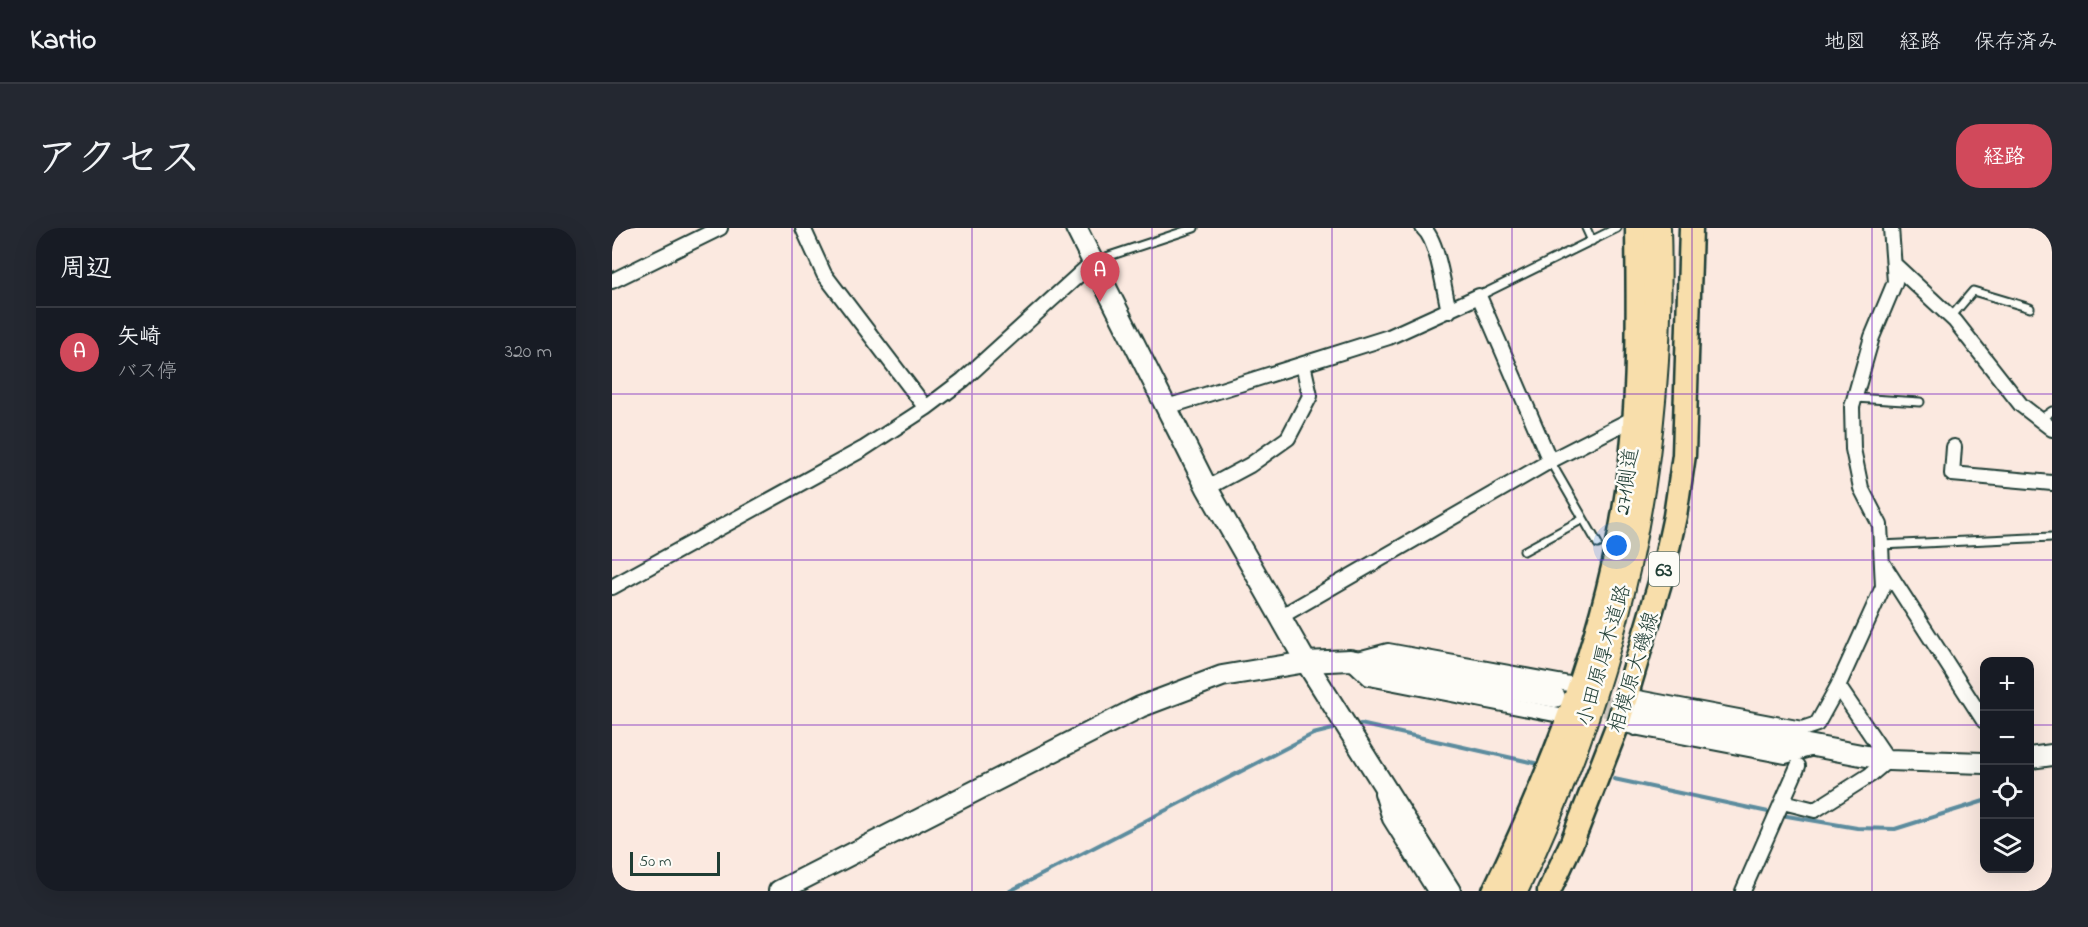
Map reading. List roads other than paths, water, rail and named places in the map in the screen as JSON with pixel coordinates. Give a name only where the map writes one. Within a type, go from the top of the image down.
[{"type":"highway","name":"小田原厚木道路","points":[[1514,891],[1570,764],[1599,681],[1628,571],[1644,480],[1652,408],[1657,325],[1657,228]]},
{"type":"highway","name":"小田原厚木道路","points":[[1532,891],[1586,766],[1613,687],[1644,572],[1660,478],[1667,408],[1671,324],[1671,228]]},
{"type":"main road","name":"271側道","points":[[1494,891],[1546,780],[1565,699],[1623,513],[1634,418],[1638,353],[1637,228]]},
{"type":"main road","name":"相模原大磯線","points":[[1549,891],[1634,712],[1675,516],[1684,455],[1691,228]]},
{"type":"street","points":[[612,281],[720,228]]},
{"type":"street","points":[[803,228],[824,274],[926,408]]},
{"type":"street","points":[[1076,228],[1207,488],[1306,662],[1449,891]]},
{"type":"street","points":[[1423,228],[1433,244],[1449,311]]},
{"type":"street","points":[[1634,712],[1802,729],[1817,724],[1838,686],[1883,587],[1880,525],[1861,488],[1853,449],[1854,398],[1872,337],[1895,282],[1891,228]]},
{"type":"street","points":[[612,586],[863,448],[926,408],[963,380],[1094,261]]},
{"type":"street","points":[[1894,264],[1952,317],[2021,405],[2052,429]]},
{"type":"street","points":[[1167,407],[1389,338],[1479,296],[1550,461]]},
{"type":"street","points":[[1207,488],[1250,465],[1288,438],[1310,396],[1303,364]]},
{"type":"street","points":[[1280,617],[1550,461],[1634,418]]},
{"type":"street","points":[[1954,447],[1952,474],[2052,483]]},
{"type":"street","points":[[1882,563],[1980,715]]},
{"type":"street","points":[[779,891],[1140,707],[1222,676],[1306,662],[1350,660],[1565,699]]},
{"type":"street","points":[[1838,686],[1888,760]]},
{"type":"street","points":[[1634,712],[1888,760],[1980,763]]},
{"type":"street","points":[[2034,757],[2052,755]]},
{"type":"street","points":[[1779,811],[1815,810],[1870,775],[1888,760]]},
{"type":"street","points":[[1743,891],[1798,766]]},
{"type":"street","points":[[1374,771],[1390,819],[1435,891]]},
{"type":"lane","points":[[1094,261],[1194,228]]},
{"type":"lane","points":[[1586,228],[1592,241]]},
{"type":"lane","points":[[1479,296],[1617,228]]},
{"type":"lane","points":[[1952,317],[1973,291],[2030,308]]},
{"type":"lane","points":[[1854,398],[1920,402]]},
{"type":"lane","points":[[2039,420],[2052,411]]},
{"type":"lane","points":[[1550,461],[1598,544]]},
{"type":"lane","points":[[1524,551],[1583,519]]},
{"type":"lane","points":[[1881,545],[2052,537]]},
{"type":"waterway","points":[[1360,724],[1539,764]]},
{"type":"waterway","points":[[1010,891],[1313,734],[1333,729]]},
{"type":"waterway","points":[[1614,779],[1773,813]]},
{"type":"waterway","points":[[1781,815],[1857,828],[1895,829],[1980,802]]},
{"type":"tunnel","points":[[1575,701],[1638,713]]},
{"type":"place","name":"矢崎","points":[[1100,302]]}]
